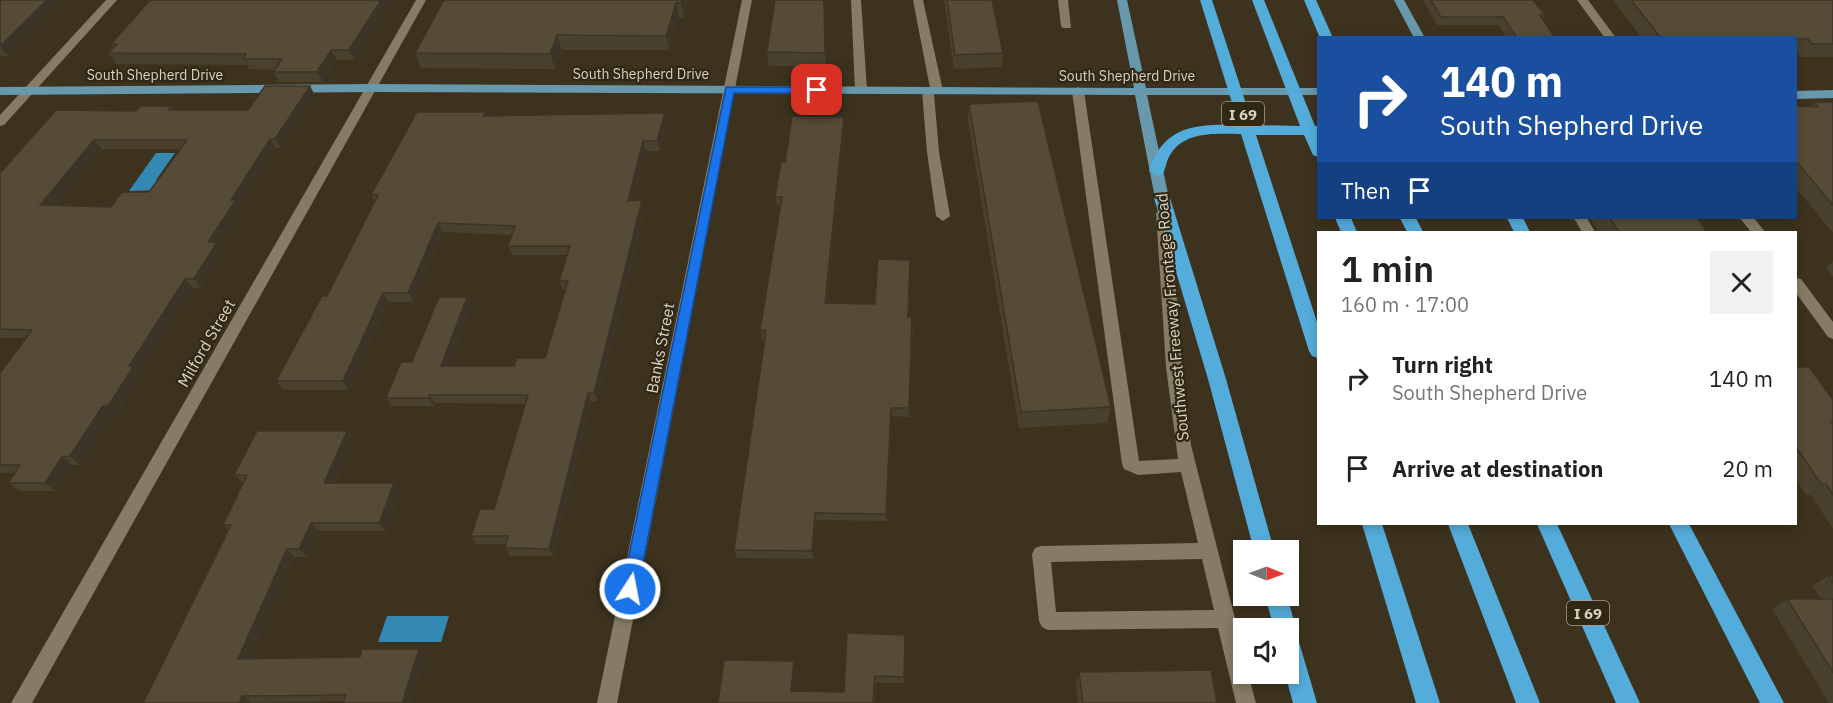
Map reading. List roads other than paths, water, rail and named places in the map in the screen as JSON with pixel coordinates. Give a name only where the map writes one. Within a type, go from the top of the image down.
[{"type":"highway","name":"I 69","points":[[1206,0],[1317,348]]},
{"type":"highway","points":[[1258,0],[1317,149]]},
{"type":"highway","points":[[1310,0],[1324,32]]},
{"type":"highway","points":[[1157,171],[1161,154],[1178,139],[1200,129],[1317,131]]},
{"type":"highway","points":[[1162,198],[1217,379],[1261,540]]},
{"type":"highway","points":[[1372,525],[1428,703]]},
{"type":"highway","points":[[1458,525],[1527,703]]},
{"type":"highway","name":"I 69","points":[[1547,525],[1628,703]]},
{"type":"highway","points":[[1680,525],[1772,703]]},
{"type":"highway","points":[[1299,681],[1305,703]]},
{"type":"main road","name":"Southwest Freeway Frontage Road","points":[[1122,0],[1162,198]]},
{"type":"main road","points":[[1399,0],[1419,36]]},
{"type":"main road","name":"South Shepherd Drive","points":[[0,91],[372,88],[1317,92]]},
{"type":"main road","points":[[1797,95],[1833,94]]},
{"type":"street","points":[[0,122],[112,0]]},
{"type":"street","name":"Milford Street","points":[[21,703],[422,0]]},
{"type":"street","name":"Banks Street","points":[[607,703],[747,0]]},
{"type":"street","points":[[856,0],[861,90]]},
{"type":"street","points":[[918,0],[932,91],[933,152],[943,216]]},
{"type":"street","points":[[1062,0],[1067,26]]},
{"type":"street","points":[[1582,0],[1609,36]]},
{"type":"street","points":[[1078,91],[1130,464],[1138,468],[1188,465]]},
{"type":"street","name":"Southwest Freeway Frontage Road","points":[[1162,198],[1174,368],[1188,465],[1246,703]]},
{"type":"street","points":[[1748,219],[1757,231]]},
{"type":"street","points":[[1797,284],[1833,333]]},
{"type":"street","points":[[1209,551],[1041,554],[1048,621],[1225,619]]},
{"type":"water","points":[[156,153],[175,153],[156,180],[165,181],[159,190],[129,191]]},
{"type":"water","points":[[387,616],[449,616],[441,642],[378,642]]}]
